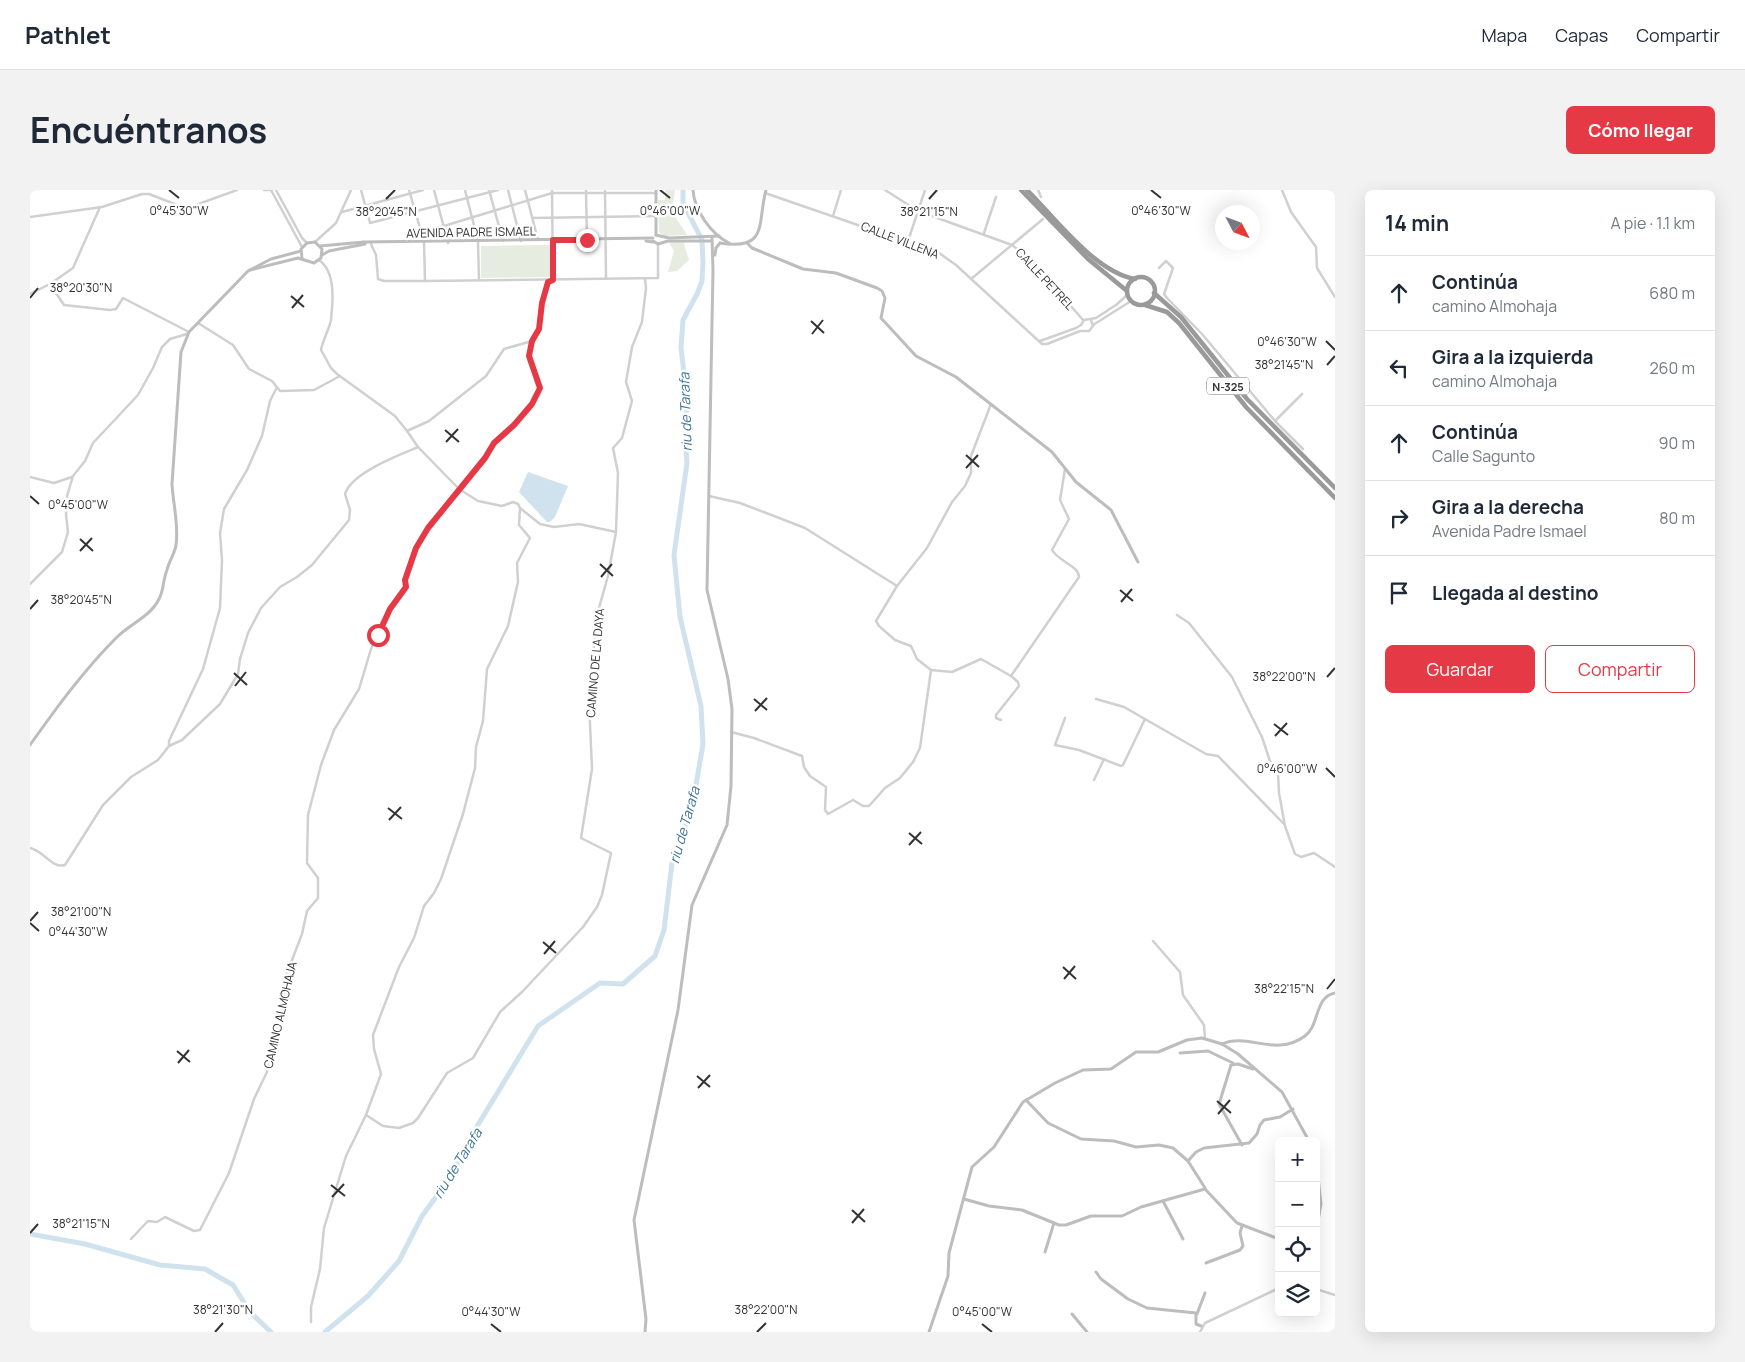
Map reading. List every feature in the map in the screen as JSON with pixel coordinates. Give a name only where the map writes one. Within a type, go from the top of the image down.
[{"type":"highway","points":[[1021,190],[1088,259],[1127,293],[1130,301]]},
{"type":"highway","name":"N-325","points":[[1027,190],[1096,259],[1112,270],[1135,279],[1144,278],[1150,281],[1154,293],[1181,317],[1247,399],[1335,488]]},
{"type":"highway","points":[[1127,293],[1129,283],[1135,279]]},
{"type":"highway","points":[[1145,305],[1151,300],[1154,293]]},
{"type":"highway","name":"N-325","points":[[1130,301],[1167,312],[1179,322],[1246,408],[1335,498]]},
{"type":"street","points":[[223,190],[224,195]]},
{"type":"street","points":[[30,217],[100,208],[142,194],[149,194],[180,206],[193,206],[237,190]]},
{"type":"street","points":[[264,190],[271,190],[302,249],[302,258]]},
{"type":"street","points":[[276,190],[302,238],[307,243],[318,244]]},
{"type":"street","points":[[302,258],[310,264],[320,260],[322,255],[318,244],[319,240],[331,228],[342,212],[351,190]]},
{"type":"street","points":[[361,190],[370,224],[498,190]]},
{"type":"street","points":[[342,212],[423,190]]},
{"type":"street","points":[[434,190],[448,242]]},
{"type":"street","points":[[465,190],[478,242],[478,280]]},
{"type":"street","points":[[508,190],[521,240]]},
{"type":"street","points":[[525,190],[538,240]]},
{"type":"street","points":[[692,190],[694,205],[716,240]]},
{"type":"street","points":[[645,1332],[646,1319],[634,1220],[678,1010],[692,905],[727,825],[732,786],[732,709],[728,678],[707,590],[713,270],[716,240],[699,211],[692,190]]},
{"type":"street","points":[[833,216],[842,190]]},
{"type":"street","name":"CALLE PETREL","points":[[885,190],[918,211],[1012,245],[1029,258],[1083,320]]},
{"type":"street","points":[[908,241],[925,190]]},
{"type":"street","points":[[1038,190],[1041,197]]},
{"type":"street","points":[[1282,190],[1292,212],[1316,247],[1318,255],[1317,268],[1335,298]]},
{"type":"street","points":[[490,191],[503,241]]},
{"type":"street","points":[[410,192],[424,243],[425,281]]},
{"type":"street","points":[[552,192],[553,280]]},
{"type":"street","points":[[421,233],[552,192],[656,192],[654,238]]},
{"type":"street","points":[[587,192],[587,241]]},
{"type":"street","points":[[605,192],[606,279]]},
{"type":"street","points":[[654,238],[660,241],[716,240],[732,244],[747,243],[754,240],[761,228],[766,192]]},
{"type":"street","name":"CALLE VILLENA","points":[[766,192],[908,241],[944,257],[1039,341]]},
{"type":"street","points":[[984,234],[996,197]]},
{"type":"street","points":[[345,204],[348,210]]},
{"type":"street","points":[[30,294],[50,284],[73,268],[100,208]]},
{"type":"street","points":[[532,218],[656,216]]},
{"type":"street","points":[[971,280],[1042,218]]},
{"type":"street","points":[[654,238],[660,241]]},
{"type":"street","name":"AVENIDA PADRE ISMAEL","points":[[322,255],[329,251],[371,244],[587,241],[654,238]]},
{"type":"street","name":"AVENIDA PADRE ISMAEL","points":[[478,242],[553,241]]},
{"type":"street","points":[[371,244],[376,255],[378,279],[384,282],[658,278],[660,241]]},
{"type":"street","points":[[30,745],[59,703],[84,673],[118,636],[149,612],[159,600],[166,571],[176,547],[177,530],[172,504],[172,484],[178,420],[181,352],[188,333],[248,271],[271,259],[302,249],[307,243]]},
{"type":"street","name":"AVENIDA PADRE ISMAEL","points":[[318,244],[424,243]]},
{"type":"street","points":[[747,243],[752,248],[774,255],[803,269],[855,278],[882,291],[885,298],[881,318],[887,327],[916,356],[956,377],[1052,452],[1076,482],[1111,510],[1138,562]]},
{"type":"street","points":[[248,271],[302,258]]},
{"type":"street","points":[[320,260],[328,269],[332,290],[331,321],[322,350],[331,368],[355,388],[360,388],[395,416],[408,431],[418,447],[459,489],[478,501],[502,506],[513,502],[518,504],[520,508],[540,524],[554,527],[579,524],[616,532]]},
{"type":"street","points":[[1159,268],[1166,261],[1173,268],[1164,294],[1167,298],[1202,334],[1275,421],[1303,449]]},
{"type":"street","name":"CAMINO DE LA DAYA","points":[[366,1115],[383,1126],[398,1128],[414,1123],[447,1073],[473,1058],[500,1012],[522,992],[557,953],[564,949],[597,906],[607,880],[610,853],[581,838],[592,769],[589,700],[596,615],[608,576],[616,532],[618,473],[613,448],[622,438],[632,402],[626,382],[632,347],[642,322],[646,288],[645,279]]},
{"type":"street","name":"CAMINO ALMOHAJA","points":[[131,1239],[148,1221],[157,1222],[165,1217],[194,1231],[200,1230],[222,1189],[241,1143],[254,1100],[267,1072],[273,1033],[280,1020],[287,973],[302,934],[307,912],[318,898],[318,878],[307,863],[307,854],[308,815],[320,765],[334,730],[359,689],[371,649],[390,609],[406,587],[405,580],[416,548],[439,512],[485,458],[494,443],[514,425],[532,404],[540,388],[530,361],[532,341],[539,329],[542,303],[548,282],[553,280]]},
{"type":"street","points":[[50,284],[64,305],[114,310],[123,298],[188,333]]},
{"type":"street","points":[[1083,330],[1081,325],[1083,320],[1091,320],[1116,305],[1127,293]]},
{"type":"street","points":[[1039,341],[1047,344],[1083,330],[1089,331],[1093,325],[1130,301]]},
{"type":"street","points":[[1091,320],[1093,325]]},
{"type":"street","points":[[198,322],[233,345],[249,369],[280,390],[314,390],[340,376]]},
{"type":"street","points":[[1039,341],[1045,341],[1081,325]]},
{"type":"street","points":[[30,477],[54,483],[63,482],[73,476],[85,461],[93,443],[138,395],[154,368],[162,347],[170,339],[188,333]]},
{"type":"street","points":[[408,431],[432,418],[459,395],[486,376],[504,348],[532,341]]},
{"type":"street","points":[[30,848],[39,850],[58,865],[65,865],[103,805],[134,774],[162,757],[169,746],[169,741],[203,669],[220,608],[222,560],[220,533],[224,509],[247,470],[262,436],[270,401],[277,387]]},
{"type":"street","points":[[1275,421],[1302,394]]},
{"type":"street","points":[[991,404],[971,456],[971,473],[965,486],[952,502],[927,548],[897,586],[877,617],[877,624],[895,640],[912,646],[917,659],[931,670],[952,672],[981,660],[1018,682],[1019,686],[996,715],[1001,720]]},
{"type":"street","points":[[169,746],[185,738],[224,698],[238,674],[240,659],[250,628],[264,604],[280,587],[297,577],[312,564],[348,522],[350,510],[345,494],[348,488],[377,466],[418,447]]},
{"type":"street","points":[[1010,676],[1079,577],[1077,571],[1055,555],[1052,550],[1069,519],[1060,500],[1065,468]]},
{"type":"street","points":[[30,584],[62,552],[67,540],[67,496],[73,476]]},
{"type":"street","points":[[708,496],[740,503],[805,528],[897,586]]},
{"type":"street","points":[[310,1322],[311,1306],[320,1269],[324,1228],[346,1156],[366,1115],[381,1074],[374,1049],[373,1035],[399,967],[414,938],[424,906],[434,893],[441,879],[463,814],[475,768],[478,738],[485,709],[487,669],[508,626],[518,582],[518,563],[530,538],[519,525],[520,508]]},
{"type":"street","points":[[1177,615],[1188,623],[1232,677],[1262,737],[1270,761],[1278,773],[1279,793],[1285,826],[1298,856],[1304,857],[1314,853],[1335,867]]},
{"type":"street","points":[[731,732],[802,756],[804,768],[810,776],[826,787],[826,813],[830,814],[853,800],[863,806],[869,806],[885,788],[900,778],[914,762],[920,748],[931,670]]},
{"type":"street","points":[[1096,699],[1124,707],[1206,754],[1218,756],[1285,826]]},
{"type":"street","points":[[1066,718],[1055,745],[1079,750],[1123,765],[1145,719]]},
{"type":"street","points":[[1094,780],[1104,759]]},
{"type":"street","points":[[1153,941],[1180,972],[1182,995],[1204,1025],[1205,1040]]},
{"type":"street","points":[[1222,1044],[1247,1041],[1277,1046],[1303,1037],[1312,1027],[1324,999],[1335,993]]},
{"type":"street","points":[[929,1332],[948,1276],[949,1253],[972,1167],[994,1147],[1026,1100],[1055,1083],[1083,1070],[1109,1070],[1136,1052],[1158,1052],[1187,1040],[1205,1040],[1222,1044],[1248,1061],[1254,1069],[1282,1092],[1307,1137]]},
{"type":"street","points":[[1180,1053],[1208,1051],[1233,1063],[1254,1069]]},
{"type":"street","points":[[1233,1063],[1219,1104],[1242,1145]]},
{"type":"street","points":[[1026,1100],[1048,1123],[1081,1139],[1114,1140],[1136,1147],[1163,1145],[1173,1148],[1188,1160],[1206,1189],[1232,1219],[1242,1226],[1275,1237]]},
{"type":"street","points":[[1188,1160],[1196,1152],[1204,1148],[1226,1144],[1242,1145],[1255,1137],[1260,1124],[1264,1120],[1280,1117],[1292,1109]]},
{"type":"street","points":[[1317,1227],[1321,1209],[1318,1182]]},
{"type":"street","points":[[964,1199],[1022,1210],[1054,1223],[1066,1225],[1091,1216],[1122,1216],[1140,1207],[1206,1189]]},
{"type":"street","points":[[1162,1201],[1183,1239]]},
{"type":"street","points":[[1045,1252],[1054,1223]]},
{"type":"street","points":[[1206,1263],[1241,1250],[1243,1244],[1240,1233],[1242,1226]]},
{"type":"street","points":[[1096,1272],[1128,1299],[1147,1308],[1197,1314]]},
{"type":"street","points":[[1201,1326],[1275,1290]]},
{"type":"street","points":[[1320,1290],[1335,1295]]},
{"type":"street","points":[[1201,1326],[1196,1324],[1197,1314],[1205,1293]]},
{"type":"street","points":[[1072,1314],[1087,1332]]},
{"type":"street","points":[[1200,1332],[1201,1326]]},
{"type":"shaded area","points":[[665,190],[675,190],[672,212],[687,235],[664,236],[659,232],[658,200],[665,200]]},
{"type":"shaded area","points":[[668,241],[683,241],[689,260],[677,271],[668,272],[674,251]]},
{"type":"shaded area","points":[[550,245],[550,277],[481,278],[481,246]]},
{"type":"water","points":[[528,472],[568,486],[555,517],[550,522],[547,522],[519,492]]},
{"type":"waterway","name":"riu de Tarafa","points":[[325,1332],[368,1296],[399,1261],[422,1216],[450,1178],[476,1128],[538,1026],[600,983],[623,984],[655,956],[664,930],[672,863],[682,838],[695,791],[703,744],[701,706],[680,617],[674,555],[687,463],[685,437],[687,398],[681,348],[683,320],[702,281],[703,263],[702,240],[683,203],[683,190]]},
{"type":"waterway","name":"riu de Tarafa","points":[[30,1234],[85,1244],[160,1265],[205,1269],[233,1285],[250,1312],[271,1332]]},
{"type":"route","points":[[378,635],[390,609],[406,587],[405,580],[416,548],[428,528],[439,512],[485,458],[494,443],[514,425],[532,404],[540,388],[531,367],[529,356],[532,341],[539,329],[542,303],[548,282],[553,280],[553,240],[587,240]]}]
